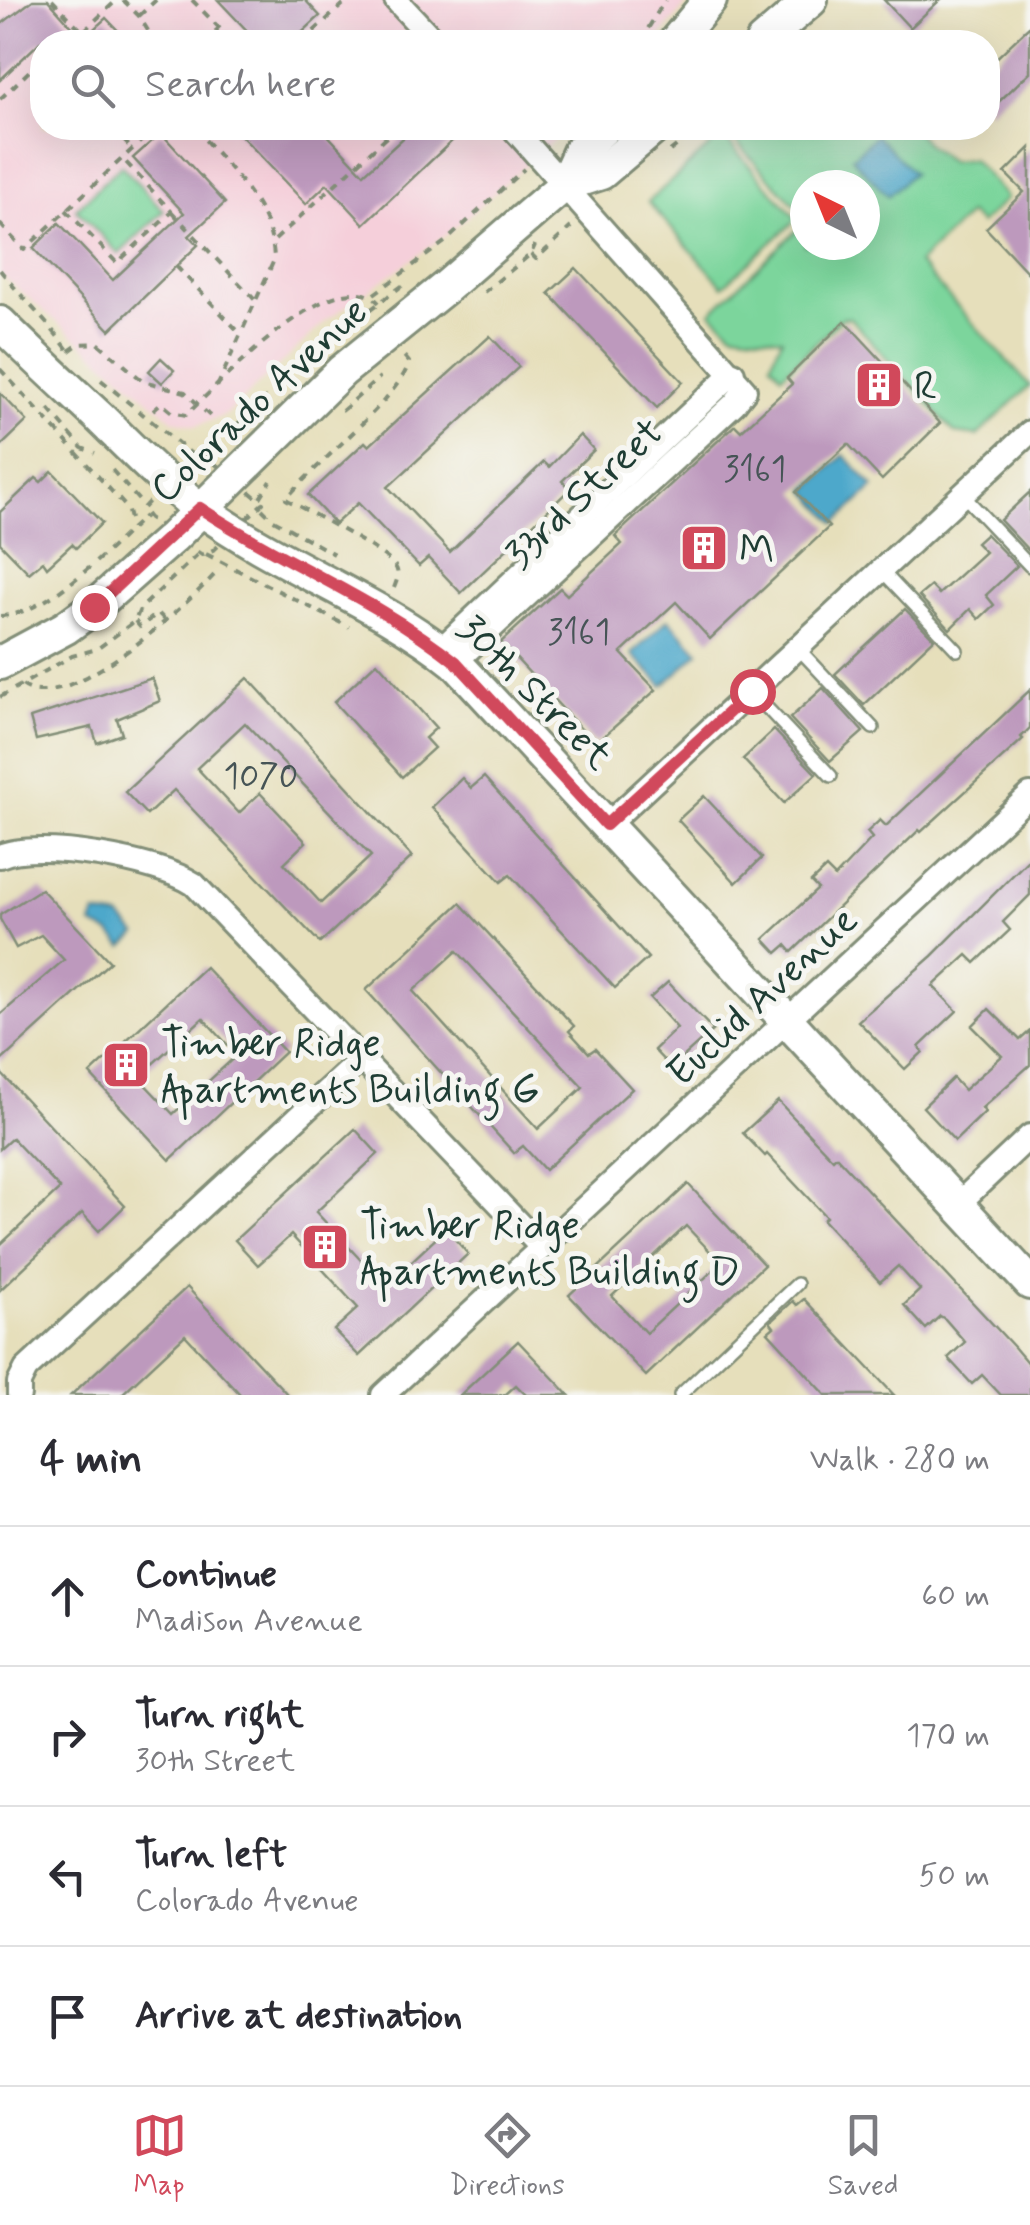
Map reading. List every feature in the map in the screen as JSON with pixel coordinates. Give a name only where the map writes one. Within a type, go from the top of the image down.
[{"type":"main road","points":[[684,30],[710,0]]},
{"type":"main road","points":[[776,30],[811,0]]},
{"type":"main road","name":"Colorado Avenue","points":[[564,185],[579,152],[592,140]]},
{"type":"main road","name":"Colorado Avenue","points":[[0,662],[65,628],[94,607],[342,372],[564,185],[601,174],[640,140]]},
{"type":"main road","name":"30th Street","points":[[0,322],[148,464],[200,508],[280,557],[366,601],[448,656],[1030,1283]]},
{"type":"street","points":[[396,0],[424,30]]},
{"type":"street","name":"33rd Street","points":[[448,656],[733,373],[524,140]]},
{"type":"street","points":[[606,825],[1030,432]]},
{"type":"street","name":"Euclid Avenue","points":[[383,1395],[1030,796]]},
{"type":"street","points":[[0,856],[20,849],[45,848],[161,868],[194,884],[542,1248]]},
{"type":"street","points":[[13,1385],[361,1059]]},
{"type":"street","points":[[958,1204],[1030,1136]]},
{"type":"lane","points":[[962,495],[1030,566]]},
{"type":"lane","points":[[881,570],[957,650]]},
{"type":"lane","points":[[798,647],[873,728]]},
{"type":"lane","points":[[752,691],[830,776]]},
{"type":"lane","points":[[680,1395],[797,1284]]},
{"type":"path","points":[[52,0],[80,30]]},
{"type":"path","points":[[84,30],[120,0],[139,16],[148,30]]},
{"type":"path","points":[[139,16],[156,0]]},
{"type":"path","points":[[192,0],[219,28],[217,30]]},
{"type":"path","points":[[315,30],[348,0]]},
{"type":"path","points":[[647,30],[665,0]]},
{"type":"path","points":[[0,99],[30,70]]},
{"type":"path","points":[[123,140],[132,149]]},
{"type":"path","points":[[0,224],[24,250],[142,140]]},
{"type":"path","points":[[205,140],[260,208],[274,241],[274,260],[216,387]]},
{"type":"path","points":[[274,241],[383,140]]},
{"type":"path","points":[[122,158],[255,300]]},
{"type":"path","points":[[372,296],[446,241],[511,183],[518,190]]},
{"type":"path","points":[[66,210],[117,263],[172,212]]},
{"type":"path","points":[[147,235],[153,242]]},
{"type":"path","points":[[176,266],[242,334]]},
{"type":"path","points":[[0,270],[21,297],[46,318],[80,362]]},
{"type":"path","points":[[153,410],[160,403],[172,412],[186,414],[302,310],[341,292],[362,291],[379,302]]},
{"type":"path","points":[[69,351],[79,344],[98,343],[143,381],[185,392],[213,419]]},
{"type":"path","points":[[394,588],[398,574],[378,551],[286,499],[308,472],[394,391],[406,374],[409,362],[404,356]]},
{"type":"path","points":[[0,368],[127,508],[130,519]]},
{"type":"path","points":[[340,412],[391,368]]},
{"type":"path","points":[[92,372],[192,458],[208,458]]},
{"type":"path","points":[[272,480],[257,496],[263,503],[259,510],[348,562]]},
{"type":"path","points":[[0,616],[17,616],[68,584],[147,517],[142,509],[147,500]]},
{"type":"path","points":[[206,554],[215,550]]},
{"type":"path","points":[[194,553],[206,554],[361,634]]},
{"type":"path","points":[[0,697],[22,686],[26,690],[53,690],[88,676],[130,650],[214,576]]},
{"type":"path","points":[[135,621],[140,627],[158,613],[166,621]]},
{"type":"shaded area","points":[[0,0],[690,0],[666,30],[30,30],[30,140],[554,140],[445,236],[327,320],[226,415],[195,426],[173,420],[0,274]]},
{"type":"green space","points":[[716,140],[726,140],[790,211],[790,225],[723,286],[648,202]]},
{"type":"green space","points":[[734,140],[924,140],[950,161],[972,159],[1007,198],[980,224],[969,214],[918,263],[1030,386],[977,436],[955,433],[850,318],[842,318],[782,375],[771,363],[782,338],[733,332],[711,312],[790,236],[790,260],[880,260],[880,170],[790,170],[790,200]]},
{"type":"green space","points":[[121,165],[164,211],[119,254],[76,209]]},
{"type":"water","points":[[871,140],[881,140],[913,173],[888,196],[880,188],[880,170],[863,170],[852,158]]},
{"type":"water","points":[[844,455],[874,487],[836,523],[806,490]]},
{"type":"water","points":[[668,619],[699,652],[663,686],[632,654]]},
{"type":"water","points":[[95,914],[121,918],[137,935],[123,947],[110,933],[92,925]]},
{"type":"building","points":[[33,0],[48,0],[75,30],[30,30],[30,52],[0,80],[0,25]]},
{"type":"building","points":[[218,0],[305,0],[320,16],[305,30],[247,30]]},
{"type":"building","points":[[884,0],[940,0],[910,28]]},
{"type":"building","points":[[106,18],[118,30],[93,30]]},
{"type":"building","points":[[1030,26],[1030,72],[1000,101],[1000,55]]},
{"type":"building","points":[[153,140],[167,140],[225,203],[189,236],[198,245],[110,330],[33,248],[59,223],[113,280],[184,213],[133,158]]},
{"type":"building","points":[[245,140],[332,140],[364,174],[401,140],[452,141],[364,224],[327,184],[306,204]]},
{"type":"building","points":[[1030,148],[1030,275],[986,228],[1024,192],[1005,173]]},
{"type":"building","points":[[576,268],[683,382],[657,408],[549,293]]},
{"type":"building","points":[[845,321],[940,423],[882,480],[848,444],[796,492],[829,527],[710,639],[676,602],[621,653],[656,690],[595,744],[501,642],[560,588],[567,595],[622,544],[615,536],[735,425],[741,431],[792,384],[787,378]]},
{"type":"building","points":[[490,336],[519,367],[388,487],[450,552],[544,462],[549,467],[580,435],[594,450],[562,481],[570,489],[461,593],[428,558],[419,566],[358,503],[335,524],[308,495],[365,442],[369,446]]},
{"type":"building","points":[[161,358],[174,370],[162,383],[149,371]]},
{"type":"building","points":[[0,393],[27,421],[0,447]]},
{"type":"building","points":[[52,471],[102,523],[76,548],[72,544],[47,567],[43,561],[29,573],[0,543],[0,512],[36,478],[41,482]]},
{"type":"building","points":[[1030,492],[1030,552],[1000,520]]},
{"type":"building","points":[[986,534],[1017,566],[986,595],[994,605],[979,619],[970,609],[950,629],[919,596],[931,586],[939,594],[985,552],[976,543]]},
{"type":"building","points":[[905,609],[934,639],[864,705],[835,674]]},
{"type":"building","points":[[377,662],[436,728],[425,738],[434,748],[402,777],[334,702]]},
{"type":"building","points":[[152,678],[160,701],[117,719],[122,734],[97,743],[92,727],[36,740],[30,718]]},
{"type":"building","points":[[248,678],[412,857],[320,943],[174,790],[147,815],[125,792]],"holes":[[[245,723],[371,856],[321,903],[284,863],[306,842],[260,793],[239,813],[197,768]]]},
{"type":"building","points":[[823,688],[863,732],[830,761],[790,718]]},
{"type":"building","points":[[1030,690],[1030,728],[1023,739],[919,830],[792,952],[786,945],[777,953],[764,939],[818,889],[811,882],[826,868],[835,877],[872,838],[867,832],[880,820],[886,826]]},
{"type":"building","points":[[774,730],[816,774],[784,803],[743,759]]},
{"type":"building","points":[[484,777],[648,958],[615,988],[510,875],[501,882],[432,807],[462,778],[471,788]]},
{"type":"building","points":[[704,796],[762,858],[736,883],[678,820]]},
{"type":"building","points":[[1030,858],[1030,895],[1003,922],[1010,930],[975,963],[967,955],[933,986],[957,1011],[919,1047],[923,1052],[905,1069],[858,1021],[932,956]]},
{"type":"building","points":[[41,889],[110,962],[0,1062],[0,1015],[64,960],[41,935],[16,948],[0,919],[0,915]]},
{"type":"building","points":[[460,903],[574,1026],[569,1031],[589,1053],[595,1049],[632,1089],[545,1170],[523,1146],[514,1153],[366,990]],"holes":[[[457,951],[583,1087],[538,1129],[413,991]]]},
{"type":"building","name":"Timber Ridge Apartments Building G","points":[[205,967],[285,1052],[170,1160],[90,1074]],"holes":[[[203,1018],[237,1055],[173,1114],[138,1077]]]},
{"type":"building","points":[[668,982],[713,1030],[671,1068],[654,1050],[677,1028],[650,998]]},
{"type":"building","points":[[989,1009],[1020,1040],[1030,1031],[1030,1065],[982,1108],[985,1112],[955,1141],[923,1107],[953,1078],[964,1090],[1002,1056],[972,1026]]},
{"type":"building","points":[[0,1072],[125,1206],[99,1231],[82,1213],[0,1290],[0,1245],[60,1189],[12,1138],[0,1149]]},
{"type":"building","points":[[778,1101],[833,1159],[836,1156],[1014,1347],[1030,1366],[1030,1395],[1001,1395],[982,1375],[972,1384],[948,1358],[965,1342],[945,1319],[940,1316],[926,1329],[904,1305],[920,1290],[898,1266],[880,1282],[823,1220],[826,1217],[743,1133]]},
{"type":"building","name":"Timber Ridge Apartments Building D","points":[[355,1129],[378,1154],[316,1212],[385,1286],[446,1229],[468,1254],[359,1356],[334,1330],[358,1308],[291,1235],[258,1265],[235,1240]]},
{"type":"building","points":[[688,1184],[764,1265],[646,1376],[569,1295]],"holes":[[[686,1226],[721,1263],[646,1333],[612,1296]]]},
{"type":"building","points":[[187,1287],[288,1395],[241,1395],[185,1335],[121,1395],[71,1395]]},
{"type":"building","points":[[804,1299],[894,1395],[826,1395],[768,1332],[774,1327],[770,1322],[793,1301],[797,1305]]},
{"type":"building","points":[[518,1341],[569,1395],[526,1395],[516,1385],[505,1395],[460,1395]]},
{"type":"place","name":"R","points":[[879,385]]},
{"type":"place","name":"M","points":[[704,548]]},
{"type":"place","name":"Timber Ridge Apartments Building G","points":[[126,1065]]},
{"type":"place","name":"Timber Ridge Apartments Building D","points":[[325,1247]]},
{"type":"route","points":[[94,607],[200,508],[235,532],[366,601],[456,662],[606,825],[752,691]]}]
